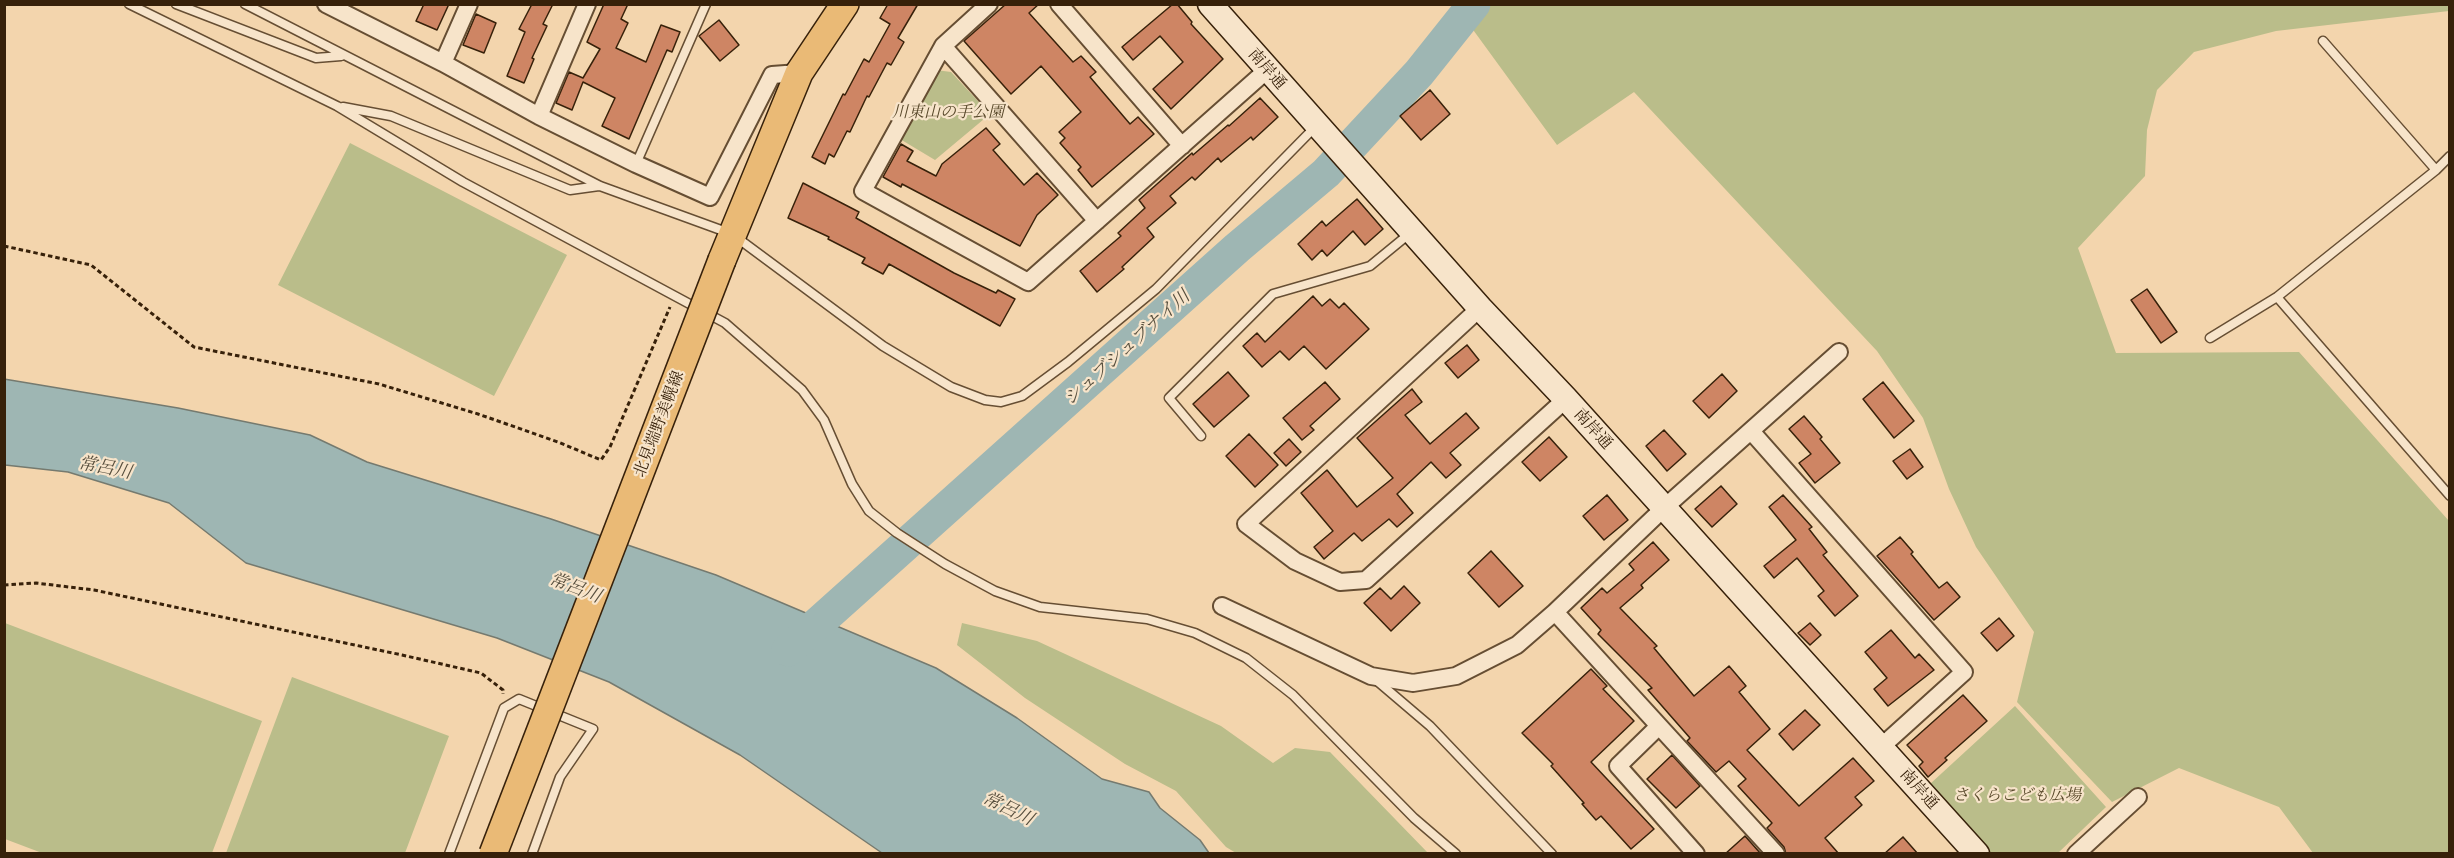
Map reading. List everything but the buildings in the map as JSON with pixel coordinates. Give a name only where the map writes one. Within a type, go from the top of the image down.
[{"type":"main road","name":"北見端野美幌線","points":[[493,854],[732,234],[799,73],[845,4]]},
{"type":"main road","name":"南岸通","points":[[1210,4],[1480,308],[1566,399],[1977,854]]},
{"type":"street","points":[[443,63],[469,4]]},
{"type":"street","points":[[539,116],[587,4]]},
{"type":"street","points":[[989,4],[943,46],[863,191],[1028,282],[1267,70]]},
{"type":"street","points":[[1059,4],[1182,146]]},
{"type":"street","points":[[330,5],[539,116],[636,164],[710,197],[772,75],[799,73]]},
{"type":"street","points":[[943,46],[1097,221]]},
{"type":"street","points":[[1480,308],[1246,524],[1295,561],[1340,582],[1366,580],[1566,399]]},
{"type":"street","points":[[1222,606],[1371,675],[1413,683],[1456,676],[1517,645],[1664,508],[1839,352]]},
{"type":"street","points":[[1751,431],[1964,672],[1881,747]]},
{"type":"street","points":[[1555,612],[1776,854]]},
{"type":"street","points":[[1659,726],[1618,766],[1696,854]]},
{"type":"street","points":[[2076,854],[2138,797]]},
{"type":"lane","points":[[129,4],[337,106],[463,182],[725,323],[802,390],[824,420],[852,484],[869,511],[897,533],[945,564],[995,591],[1040,607],[1147,619],[1195,633],[1246,658],[1293,695],[1414,818],[1456,854]]},
{"type":"lane","points":[[176,4],[316,58],[342,56]]},
{"type":"lane","points":[[245,4],[342,56],[600,186],[732,234],[893,352],[951,387],[985,400],[1001,402],[1022,396],[1068,362],[1156,289],[1322,131]]},
{"type":"lane","points":[[636,164],[706,4]]},
{"type":"lane","points":[[2323,42],[2436,170]]},
{"type":"lane","points":[[337,106],[391,116],[570,190],[600,186]]},
{"type":"lane","points":[[2210,338],[2277,297],[2436,170],[2450,156]]},
{"type":"lane","points":[[1201,436],[1169,398],[1273,294],[1370,266],[1412,231]]},
{"type":"lane","points":[[2277,297],[2450,496]]},
{"type":"lane","points":[[1371,675],[1430,726],[1552,854]]},
{"type":"lane","points":[[449,854],[504,708],[519,699],[593,729],[560,777],[532,854]]},
{"type":"path","points":[[4,246],[91,265],[194,347],[379,384],[478,414],[601,460],[610,447],[674,297]]},
{"type":"path","points":[[4,585],[36,583],[94,590],[481,673],[503,690],[504,708]]},
{"type":"green space","points":[[1455,5],[2449,5],[2449,11],[2276,31],[2194,52],[2157,90],[2147,130],[2145,176],[2078,248],[2116,353],[2299,352],[2449,521],[2449,853],[2313,853],[2279,807],[2179,768],[2112,802],[2017,702],[2034,632],[1976,547],[1949,489],[1923,418],[1877,351],[1634,92],[1557,145]]},
{"type":"green space","name":"川東山の手公園","points":[[936,70],[951,72],[990,114],[935,160],[900,139]]},
{"type":"green space","points":[[350,143],[567,255],[494,396],[278,285]]},
{"type":"green space","points":[[5,623],[262,721],[212,853],[42,853],[5,839]]},
{"type":"green space","points":[[962,623],[1037,641],[1221,726],[1273,763],[1295,748],[1330,752],[1428,853],[1236,853],[1226,847],[1176,791],[1125,764],[1025,698],[957,645]]},
{"type":"green space","points":[[292,677],[449,736],[405,853],[226,853]]},
{"type":"green space","name":"さくらこども広場","points":[[2015,706],[2106,807],[2058,853],[1991,853],[1930,784]]},
{"type":"water","name":"常呂川","points":[[4,379],[178,408],[310,435],[367,462],[551,519],[716,575],[936,668],[1017,718],[1102,779],[1149,792],[1160,808],[1200,840],[1209,853],[882,853],[740,755],[609,682],[497,638],[246,563],[169,503],[68,472],[5,465]]},
{"type":"waterway","name":"シュブシュブナイ川","points":[[788,650],[1237,248],[1326,173],[1419,73],[1474,4]]}]
